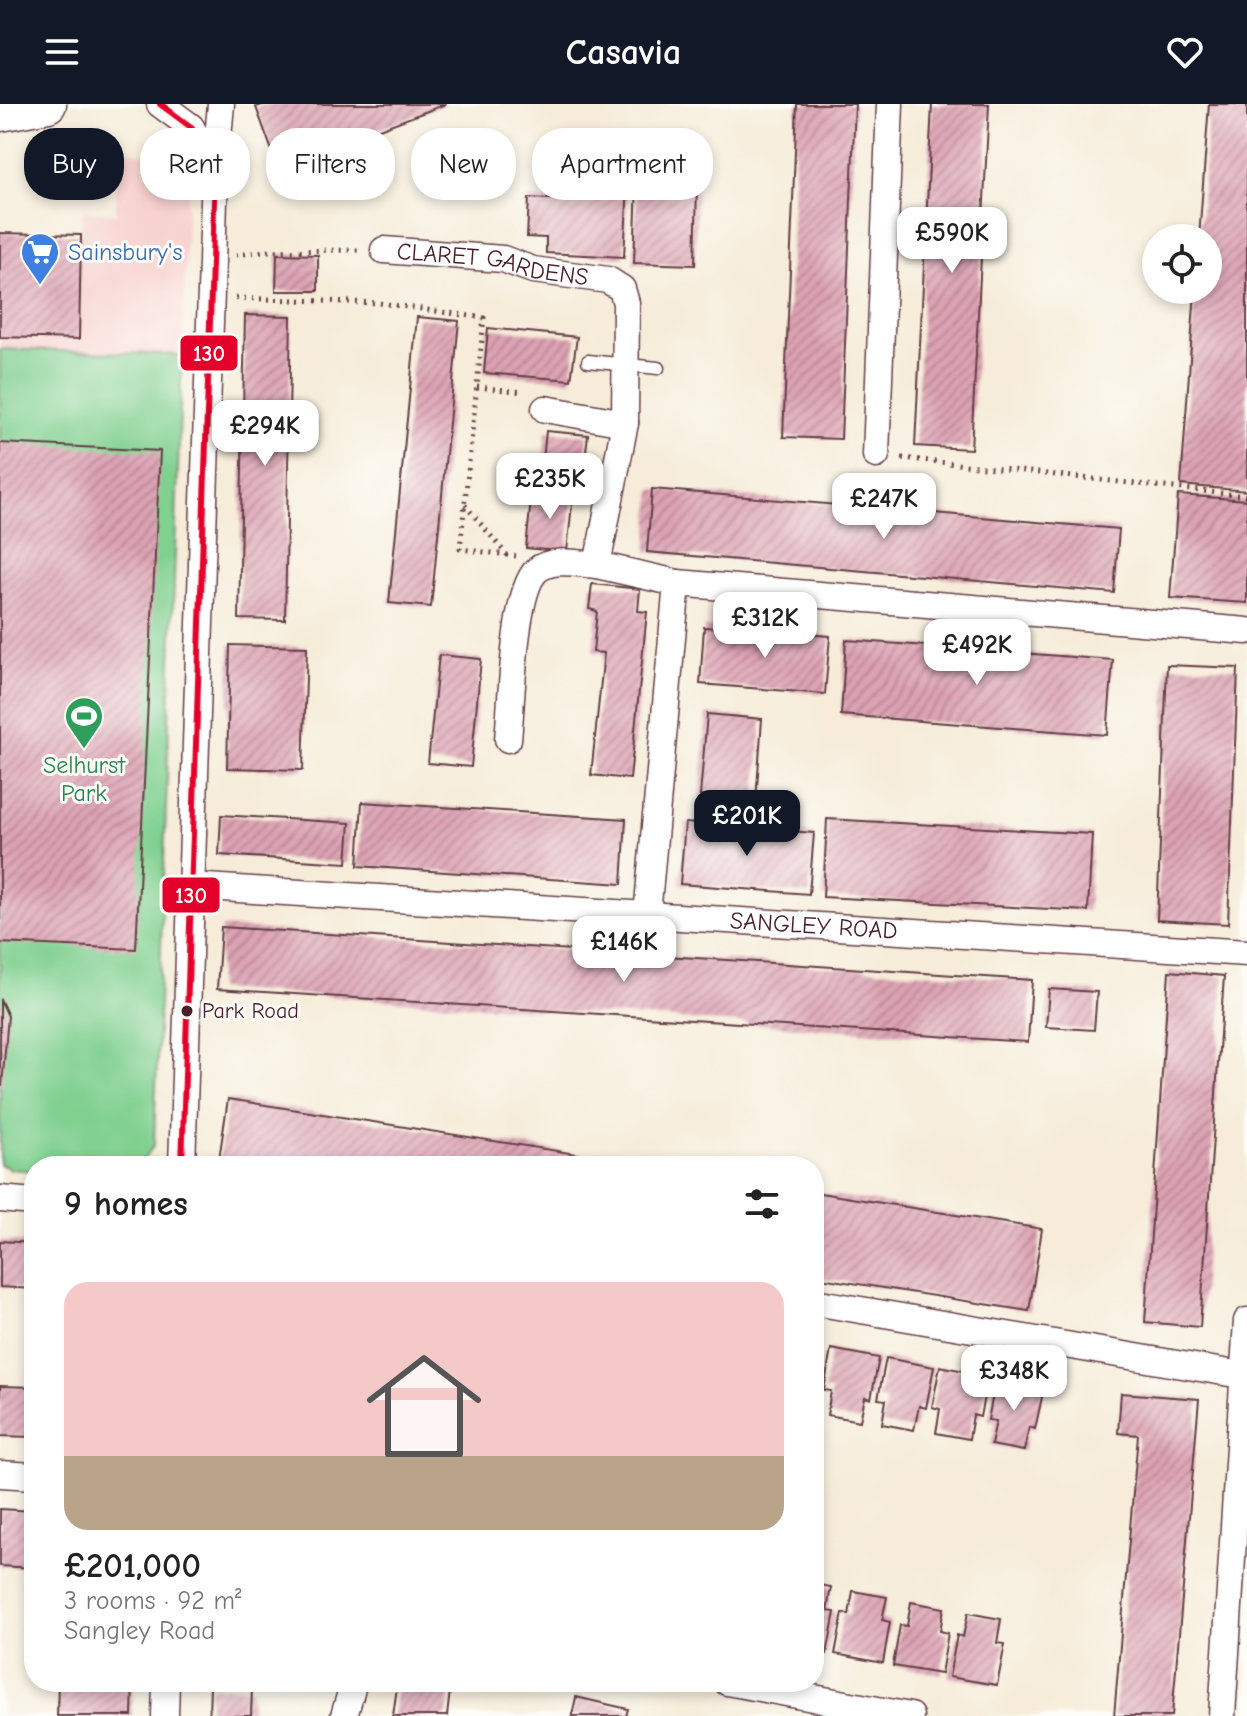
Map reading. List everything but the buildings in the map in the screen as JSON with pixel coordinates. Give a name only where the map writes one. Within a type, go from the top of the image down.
[{"type":"main road","points":[[0,113],[48,104]]},
{"type":"street","points":[[160,104],[192,128]]},
{"type":"street","points":[[219,128],[221,104]]},
{"type":"street","points":[[876,455],[890,104]]},
{"type":"street","points":[[182,1156],[214,200]]},
{"type":"street","name":"CLARET GARDENS","points":[[384,250],[503,259],[533,270],[608,280],[622,289],[626,303],[625,423],[597,565]]},
{"type":"street","points":[[545,409],[625,423]]},
{"type":"street","points":[[508,739],[520,604],[528,582],[539,568],[557,562],[597,565],[677,583],[1247,631]]},
{"type":"street","points":[[647,915],[677,583]]},
{"type":"street","name":"SANGLEY ROAD","points":[[191,886],[1247,953]]},
{"type":"street","points":[[0,1199],[24,1201]]},
{"type":"street","points":[[824,1304],[1246,1375]]},
{"type":"street","points":[[1222,1716],[1246,1375],[1247,1321]]},
{"type":"street","points":[[0,1474],[24,1475]]},
{"type":"street","points":[[165,1716],[166,1692]]},
{"type":"street","points":[[344,1716],[351,1692]]},
{"type":"street","points":[[781,1692],[910,1716]]},
{"type":"lane","points":[[588,361],[658,368]]},
{"type":"path","points":[[212,259],[265,251],[384,250]]},
{"type":"path","points":[[211,298],[379,303],[484,318],[460,549],[557,562]]},
{"type":"path","points":[[477,387],[530,393],[527,407],[545,409]]},
{"type":"path","points":[[876,455],[1247,496]]},
{"type":"path","points":[[465,504],[507,555]]},
{"type":"shaded area","points":[[124,150],[140,153],[140,200],[188,200],[182,355],[0,349],[0,233],[81,235],[83,210],[116,214],[116,200],[124,200]]},
{"type":"green space","name":"Selhurst Park","points":[[0,349],[182,355],[154,1145],[146,1156],[24,1156],[24,1170],[0,1164]]},
{"type":"transit line","name":"130","points":[[160,104],[191,127],[215,171],[182,1156]]},
{"type":"place","name":"Sainsbury's","points":[[40,286]]},
{"type":"place","name":"Selhurst Park","points":[[84,750]]},
{"type":"place","name":"Park Road","points":[[187,1011]]}]
